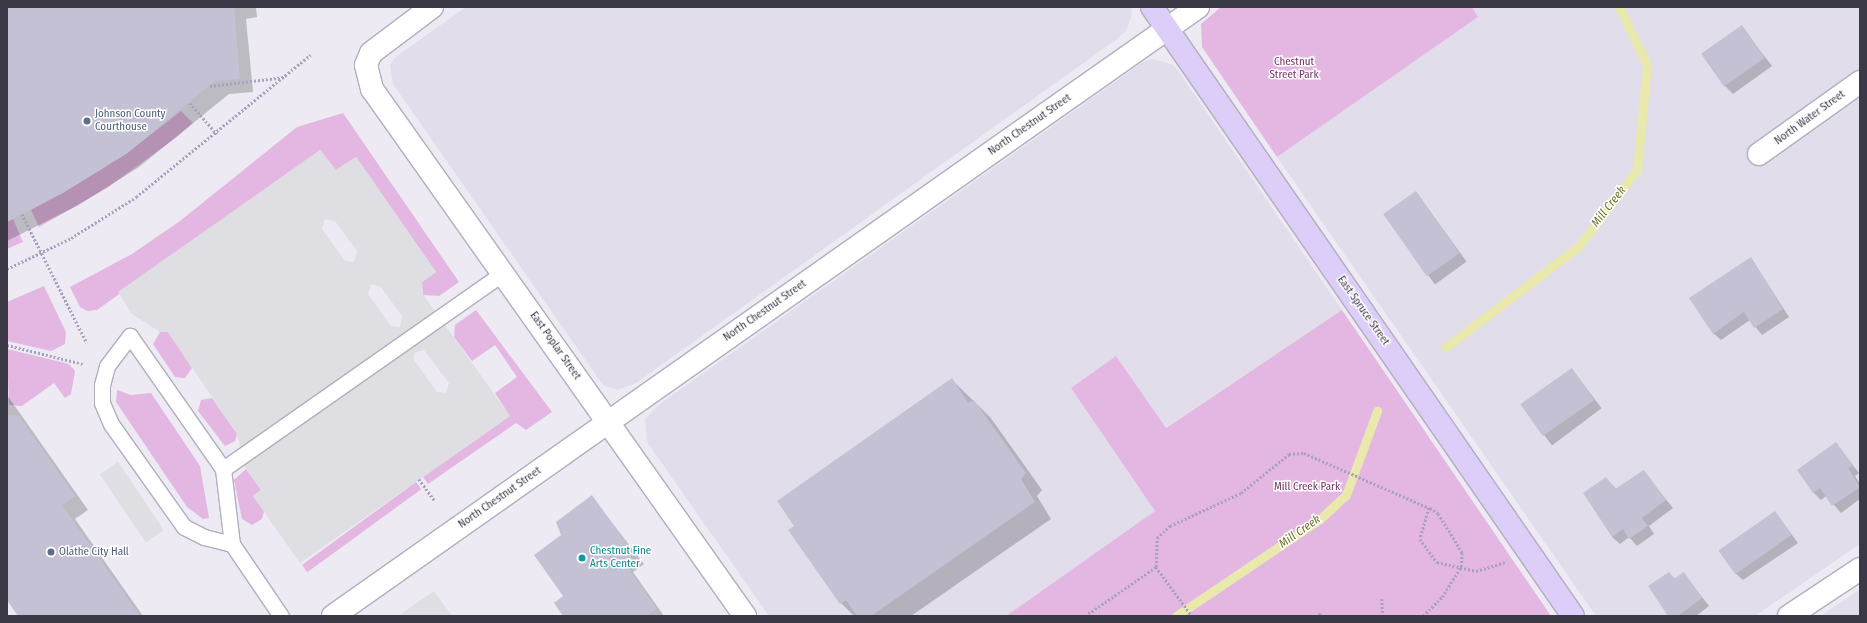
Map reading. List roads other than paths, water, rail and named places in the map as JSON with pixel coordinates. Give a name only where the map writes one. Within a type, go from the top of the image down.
[{"type":"street","name":"East Poplar Street","points":[[432,7],[378,45],[368,60],[367,75],[372,89],[745,616]]},
{"type":"street","name":"East Spruce Street","points":[[1152,7],[1573,616]]},
{"type":"street","name":"North Chestnut Street","points":[[333,616],[1198,7]]},
{"type":"street","name":"North Water Street","points":[[1759,154],[1860,82]]},
{"type":"street","points":[[1789,616],[1860,569]]},
{"type":"lane","points":[[223,469],[502,273]]},
{"type":"lane","points":[[232,544],[204,537],[184,527],[112,424],[102,403],[102,385],[107,366],[130,336],[223,469],[232,544],[281,616]]},
{"type":"waterway","name":"Mill Creek","points":[[1446,347],[1579,246],[1637,170],[1647,65],[1619,7]]},
{"type":"waterway","name":"Mill Creek","points":[[1176,616],[1320,519],[1346,495],[1377,411]]},
{"type":"place","name":"Johnson County Courthouse","points":[[87,121]]},
{"type":"place","name":"Olathe City Hall","points":[[51,552]]},
{"type":"place","name":"Chestnut Fine Arts Center","points":[[582,558]]},
{"type":"park label","name":"Chestnut Street Park","points":[[1294,69]]},
{"type":"park label","name":"Mill Creek Park","points":[[1307,487]]}]
